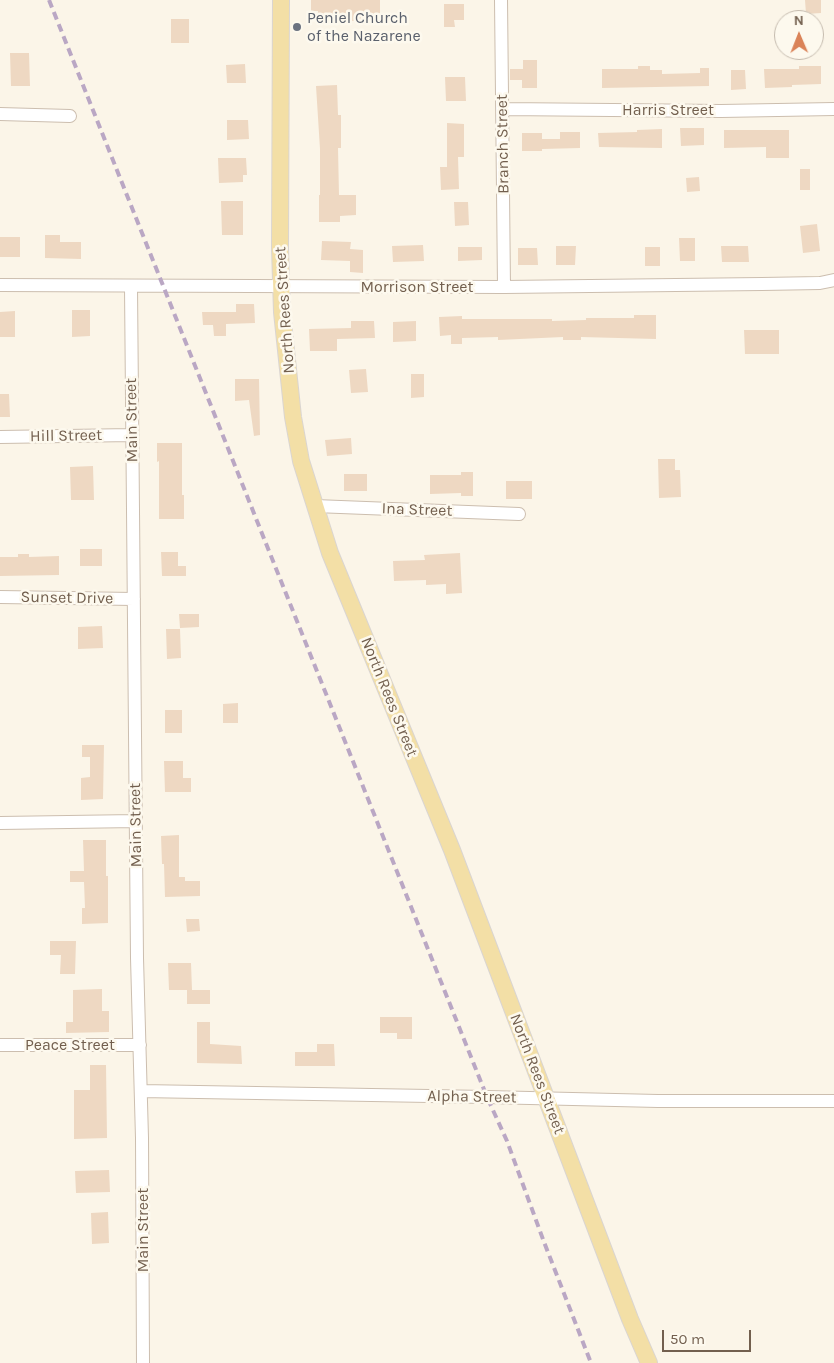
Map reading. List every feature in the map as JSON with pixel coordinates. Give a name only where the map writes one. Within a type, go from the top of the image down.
[{"type":"main road","name":"North Rees Street","points":[[281,0],[280,248],[282,312],[293,417],[301,461],[330,553],[452,850],[630,1319],[649,1363]]},
{"type":"street","name":"Branch Street","points":[[501,0],[504,287]]},
{"type":"street","name":"Harris Street","points":[[503,109],[721,111],[834,109]]},
{"type":"street","points":[[0,114],[70,116]]},
{"type":"street","name":"Morrison Street","points":[[0,286],[504,287],[820,283],[834,280]]},
{"type":"street","name":"Main Street","points":[[131,287],[143,1363]]},
{"type":"street","name":"Hill Street","points":[[0,437],[132,435]]},
{"type":"street","name":"Ina Street","points":[[315,506],[519,514]]},
{"type":"street","name":"Sunset Drive","points":[[0,597],[134,598]]},
{"type":"street","points":[[0,823],[136,821]]},
{"type":"street","name":"Peace Street","points":[[0,1045],[140,1045]]},
{"type":"street","name":"Alpha Street","points":[[141,1091],[487,1096],[658,1101],[834,1101]]},
{"type":"building","points":[[311,0],[380,0],[380,21],[318,21],[318,11],[311,11]]},
{"type":"building","points":[[805,0],[821,0],[821,10],[806,10]]},
{"type":"building","points":[[444,4],[464,4],[464,20],[454,20],[455,27],[444,27]]},
{"type":"building","points":[[171,19],[189,19],[189,43],[171,43]]},
{"type":"building","points":[[10,53],[29,53],[30,86],[11,86]]},
{"type":"building","points":[[523,60],[537,60],[537,88],[522,88],[522,80],[510,80],[510,69],[523,69]]},
{"type":"building","points":[[245,64],[246,83],[227,83],[226,65]]},
{"type":"building","points":[[638,66],[650,66],[650,70],[662,70],[662,74],[700,73],[700,68],[709,68],[709,86],[602,88],[602,69],[638,69]]},
{"type":"building","points":[[799,66],[821,66],[821,84],[765,88],[764,69],[799,69]]},
{"type":"building","points":[[731,70],[745,70],[746,89],[731,90]]},
{"type":"building","points":[[445,77],[465,77],[466,101],[446,101]]},
{"type":"building","points":[[337,85],[338,115],[341,115],[341,148],[338,148],[339,195],[356,195],[356,215],[340,216],[340,222],[319,222],[320,149],[316,86]]},
{"type":"building","points":[[227,120],[248,120],[249,139],[227,140]]},
{"type":"building","points":[[447,123],[464,124],[464,157],[458,157],[459,189],[441,190],[440,167],[447,167]]},
{"type":"building","points":[[680,128],[704,128],[704,145],[681,146]]},
{"type":"building","points":[[662,129],[662,148],[599,147],[598,133]]},
{"type":"building","points":[[724,130],[789,130],[789,158],[766,158],[766,147],[724,148]]},
{"type":"building","points":[[560,132],[580,132],[580,148],[522,151],[522,133],[542,133],[542,139],[560,139]]},
{"type":"building","points":[[218,158],[246,158],[247,175],[243,175],[243,182],[219,183]]},
{"type":"building","points":[[800,169],[810,169],[810,190],[800,190]]},
{"type":"building","points":[[699,177],[700,191],[687,192],[686,178]]},
{"type":"building","points":[[221,201],[243,201],[243,235],[222,235]]},
{"type":"building","points":[[454,202],[468,202],[469,225],[455,226]]},
{"type":"building","points":[[817,224],[820,251],[803,253],[800,226]]},
{"type":"building","points":[[45,235],[60,235],[60,242],[81,242],[81,259],[45,258]]},
{"type":"building","points":[[0,237],[20,237],[20,257],[0,257]]},
{"type":"building","points":[[679,238],[695,238],[695,261],[680,261]]},
{"type":"building","points":[[322,241],[351,242],[350,249],[363,250],[363,273],[350,272],[350,261],[321,260]]},
{"type":"building","points":[[423,245],[424,261],[393,262],[392,246]]},
{"type":"building","points":[[556,246],[576,246],[575,265],[556,265]]},
{"type":"building","points":[[721,246],[748,246],[749,262],[722,262]]},
{"type":"building","points":[[458,247],[482,247],[482,260],[458,261]]},
{"type":"building","points":[[645,247],[660,247],[660,266],[645,266]]},
{"type":"building","points":[[518,248],[537,248],[538,265],[518,265]]},
{"type":"building","points":[[236,304],[254,304],[255,323],[226,324],[226,336],[214,336],[213,325],[203,325],[202,312],[236,312]]},
{"type":"building","points":[[72,310],[90,310],[90,336],[72,337]]},
{"type":"building","points":[[15,311],[15,337],[0,337],[0,312]]},
{"type":"building","points":[[634,315],[656,315],[656,339],[581,337],[581,340],[563,340],[563,337],[498,340],[498,337],[462,338],[462,344],[451,344],[451,335],[440,336],[439,317],[462,316],[462,319],[552,319],[552,321],[586,320],[586,318],[634,318]]},
{"type":"building","points":[[351,321],[374,321],[375,338],[337,339],[337,351],[310,351],[309,329],[351,328]]},
{"type":"building","points":[[416,321],[416,341],[393,342],[393,322]]},
{"type":"building","points":[[744,330],[779,330],[779,354],[745,354]]},
{"type":"building","points":[[366,369],[368,392],[351,393],[349,370]]},
{"type":"building","points":[[411,374],[424,374],[424,397],[411,398]]},
{"type":"building","points":[[235,379],[259,379],[260,435],[254,436],[249,400],[235,401]]},
{"type":"building","points":[[0,394],[9,394],[10,417],[0,417]]},
{"type":"building","points":[[351,438],[352,454],[327,456],[325,440]]},
{"type":"building","points":[[157,443],[182,443],[184,519],[159,519],[159,461],[157,462]]},
{"type":"building","points":[[658,459],[675,459],[675,470],[680,470],[681,497],[659,498]]},
{"type":"building","points":[[93,466],[94,500],[71,500],[70,467]]},
{"type":"building","points":[[461,472],[473,472],[473,496],[461,496],[461,493],[430,494],[430,475],[461,475]]},
{"type":"building","points":[[344,474],[367,474],[367,491],[344,491]]},
{"type":"building","points":[[506,481],[532,481],[532,499],[506,499]]},
{"type":"building","points":[[80,549],[102,549],[102,566],[80,566]]},
{"type":"building","points":[[161,552],[178,552],[178,566],[186,566],[186,576],[162,576]]},
{"type":"building","points":[[460,553],[462,593],[446,594],[446,584],[426,585],[426,580],[394,581],[393,561],[425,560],[424,555]]},
{"type":"building","points":[[18,554],[29,554],[29,557],[59,556],[59,575],[0,576],[0,557],[18,557]]},
{"type":"building","points":[[179,614],[199,614],[199,627],[180,628]]},
{"type":"building","points":[[102,626],[103,648],[78,649],[78,627]]},
{"type":"building","points":[[166,629],[180,629],[181,658],[167,659]]},
{"type":"building","points":[[238,703],[238,723],[223,723],[223,704]]},
{"type":"building","points":[[165,710],[182,710],[182,733],[165,733]]},
{"type":"building","points":[[82,745],[104,745],[103,799],[81,800],[81,778],[90,777],[90,757],[82,757]]},
{"type":"building","points":[[164,761],[183,761],[183,778],[191,778],[191,792],[165,792]]},
{"type":"building","points":[[179,835],[179,877],[185,877],[185,881],[200,881],[200,896],[165,897],[161,836]]},
{"type":"building","points":[[83,840],[106,840],[108,923],[82,924],[82,908],[85,908],[84,882],[70,882],[70,871],[84,871]]},
{"type":"building","points":[[186,919],[199,919],[200,931],[187,932]]},
{"type":"building","points":[[50,941],[76,941],[75,974],[60,974],[61,955],[50,955]]},
{"type":"building","points":[[168,963],[191,963],[192,990],[210,990],[210,1004],[187,1004],[187,990],[169,990]]},
{"type":"building","points":[[102,989],[102,1011],[109,1011],[109,1032],[66,1033],[66,1022],[73,1022],[73,990]]},
{"type":"building","points":[[380,1017],[412,1017],[412,1039],[397,1039],[397,1033],[380,1033]]},
{"type":"building","points":[[197,1022],[210,1022],[210,1044],[241,1046],[242,1064],[197,1063]]},
{"type":"building","points":[[317,1044],[334,1044],[335,1066],[295,1066],[295,1052],[317,1052]]},
{"type":"building","points":[[90,1065],[106,1065],[107,1138],[74,1139],[74,1090],[90,1090]]},
{"type":"building","points":[[109,1170],[110,1192],[76,1193],[75,1171]]},
{"type":"building","points":[[108,1212],[109,1243],[92,1244],[91,1213]]},
{"type":"railway","points":[[49,0],[487,1097],[507,1141],[591,1363]]},
{"type":"place","name":"Peniel Church of the Nazarene","points":[[297,27]]}]
